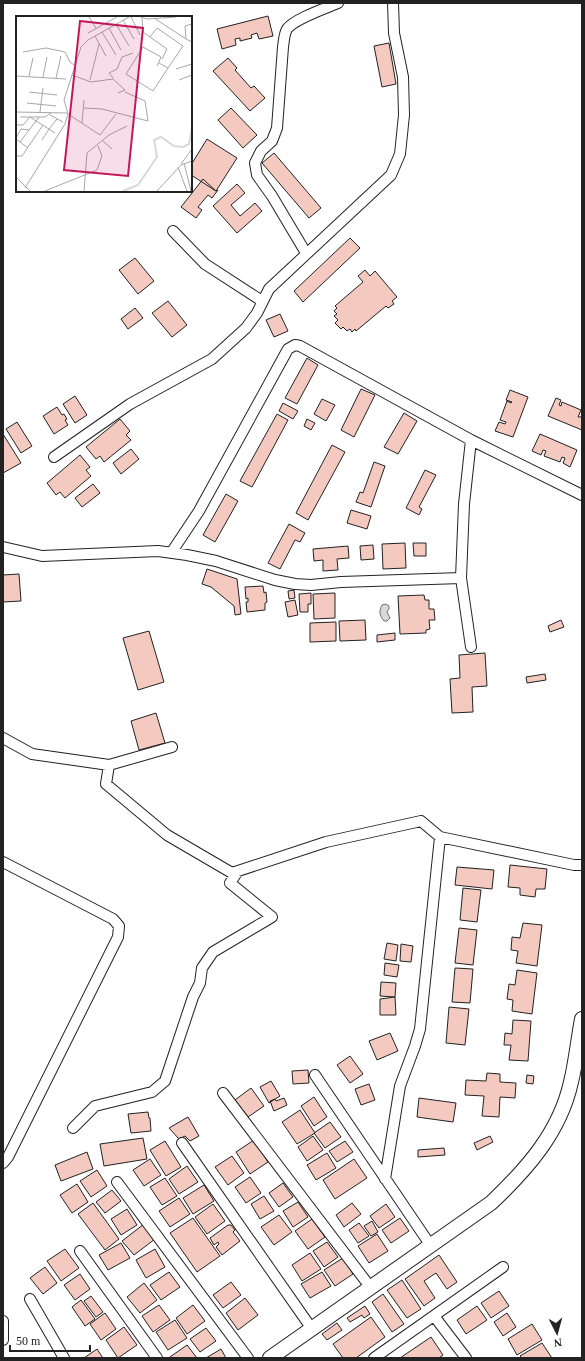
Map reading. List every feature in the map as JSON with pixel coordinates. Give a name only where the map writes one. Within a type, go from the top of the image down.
[{"type":"main road","points":[[270,1358],[491,1203],[533,1160],[554,1127],[562,1109],[571,1083],[582,1019]]},
{"type":"street","points":[[306,253],[292,227],[258,175],[255,163],[261,151],[272,141],[277,128],[284,35],[286,30],[290,25],[338,3]]},
{"type":"street","points":[[54,457],[130,404],[212,359],[246,328],[257,313],[269,289],[391,175],[400,154],[404,115],[403,77],[394,33],[393,3]]},
{"type":"street","points":[[173,231],[205,264],[262,301]]},
{"type":"street","points":[[171,553],[199,511],[288,349],[295,345],[300,346],[471,440],[582,495]]},
{"type":"street","points":[[471,440],[464,504],[461,578],[471,648]]},
{"type":"street","points":[[3,547],[42,556],[158,551],[216,561],[275,580],[295,584],[461,578]]},
{"type":"street","points":[[3,738],[32,754],[109,765],[172,747]]},
{"type":"street","points":[[109,765],[106,784],[167,835],[232,873],[326,842],[421,821],[440,837],[574,865],[582,865]]},
{"type":"street","points":[[385,1179],[400,1086],[420,1029],[440,837]]},
{"type":"street","points":[[3,862],[113,919],[119,926],[118,937],[11,1150],[3,1163]]},
{"type":"street","points":[[73,1128],[95,1106],[152,1092],[165,1081],[193,997],[200,983],[202,968],[213,952],[272,917],[230,883],[238,871]]},
{"type":"street","points":[[316,1075],[431,1246]]},
{"type":"street","points":[[223,1093],[371,1288]]},
{"type":"street","points":[[182,1143],[312,1329]]},
{"type":"street","points":[[117,1182],[248,1358]]},
{"type":"street","points":[[80,1251],[157,1358]]},
{"type":"street","points":[[374,1358],[503,1267]]},
{"type":"street","points":[[30,1299],[64,1358]]},
{"type":"street","points":[[434,1316],[466,1358]]},
{"type":"street","points":[[3,1321],[3,1340]]},
{"type":"shaded area","points":[[386,604],[389,606],[387,612],[390,618],[387,621],[384,621],[380,615],[380,611],[382,605]]},
{"type":"building","points":[[268,16],[273,36],[259,39],[257,33],[251,35],[252,38],[240,41],[240,38],[235,39],[236,45],[222,49],[217,29]]},
{"type":"building","points":[[389,43],[396,84],[382,87],[374,46]]},
{"type":"building","points":[[228,58],[237,68],[235,70],[251,88],[254,86],[265,98],[250,111],[213,71]]},
{"type":"building","points":[[231,108],[257,135],[243,148],[218,120]]},
{"type":"building","points":[[207,139],[237,158],[216,191],[192,176],[192,163]]},
{"type":"building","points":[[274,153],[321,208],[309,218],[262,163]]},
{"type":"building","points":[[203,179],[216,191],[218,190],[212,198],[208,195],[198,207],[202,210],[196,218],[181,207]]},
{"type":"building","points":[[237,184],[245,193],[231,205],[240,216],[255,203],[262,211],[237,233],[213,206]]},
{"type":"building","points":[[350,238],[360,248],[303,302],[294,291]]},
{"type":"building","points":[[135,258],[154,281],[138,294],[119,270]]},
{"type":"building","points":[[365,270],[370,276],[375,271],[397,297],[392,301],[394,304],[388,308],[386,306],[356,331],[355,329],[352,332],[350,329],[347,331],[343,327],[341,329],[335,323],[338,320],[334,316],[337,314],[334,311],[337,308],[335,306],[363,282],[358,276]]},
{"type":"building","points":[[168,301],[187,325],[172,337],[152,313]]},
{"type":"building","points":[[135,308],[143,318],[128,329],[121,319]]},
{"type":"building","points":[[280,314],[288,331],[274,337],[266,320]]},
{"type":"building","points":[[307,358],[318,365],[297,404],[285,398]]},
{"type":"building","points":[[361,389],[375,395],[354,437],[341,430]]},
{"type":"building","points":[[510,390],[528,397],[513,437],[495,431],[499,422],[505,424],[506,422],[500,420],[507,401],[512,402],[506,400]]},
{"type":"building","points":[[75,396],[87,415],[75,423],[63,404]]},
{"type":"building","points":[[556,398],[561,400],[559,405],[561,406],[562,402],[581,410],[578,417],[581,417],[582,415],[582,430],[548,416]]},
{"type":"building","points":[[322,399],[335,405],[326,421],[314,414]]},
{"type":"building","points":[[283,403],[298,411],[293,419],[279,411]]},
{"type":"building","points":[[57,407],[62,415],[64,414],[68,425],[54,434],[43,416]]},
{"type":"building","points":[[404,413],[417,421],[398,454],[384,447]]},
{"type":"building","points":[[277,414],[288,420],[252,487],[240,481]]},
{"type":"building","points":[[120,419],[130,431],[126,435],[131,440],[104,462],[100,456],[96,459],[86,447]]},
{"type":"building","points":[[307,419],[315,423],[311,430],[304,426]]},
{"type":"building","points":[[17,422],[32,446],[21,453],[6,429]]},
{"type":"building","points":[[3,434],[21,463],[3,473]]},
{"type":"building","points":[[540,434],[577,450],[570,467],[563,463],[565,458],[562,457],[560,462],[544,456],[546,451],[543,450],[541,455],[532,451]]},
{"type":"building","points":[[332,445],[345,452],[308,520],[296,513]]},
{"type":"building","points":[[131,449],[139,459],[121,474],[113,463]]},
{"type":"building","points":[[80,455],[90,467],[86,470],[91,476],[65,498],[60,492],[56,495],[47,483]]},
{"type":"building","points":[[374,462],[385,466],[371,507],[356,502],[360,492],[363,493]]},
{"type":"building","points":[[425,470],[436,475],[419,507],[422,509],[419,515],[406,508]]},
{"type":"building","points":[[93,484],[100,493],[82,507],[75,498]]},
{"type":"building","points":[[226,494],[238,501],[215,542],[203,535]]},
{"type":"building","points":[[351,510],[371,516],[367,529],[347,523]]},
{"type":"building","points":[[289,524],[305,533],[300,542],[295,540],[280,569],[268,563]]},
{"type":"building","points":[[405,543],[406,568],[383,569],[382,544]]},
{"type":"building","points":[[413,543],[426,543],[426,556],[414,556]]},
{"type":"building","points":[[373,545],[374,559],[361,560],[360,546]]},
{"type":"building","points":[[348,546],[349,558],[337,559],[338,570],[323,571],[323,560],[314,561],[313,549]]},
{"type":"building","points":[[207,569],[237,579],[241,614],[235,615],[234,606],[211,587],[202,584]]},
{"type":"building","points":[[19,574],[21,601],[3,602],[3,575]]},
{"type":"building","points":[[263,586],[264,593],[266,592],[267,602],[265,603],[265,610],[247,612],[246,602],[248,602],[248,598],[246,599],[245,587]]},
{"type":"building","points":[[294,590],[295,598],[289,599],[288,591]]},
{"type":"building","points":[[311,593],[311,604],[308,604],[308,612],[300,612],[299,594]]},
{"type":"building","points":[[335,593],[335,618],[314,619],[313,594]]},
{"type":"building","points":[[424,595],[425,600],[429,600],[429,609],[434,609],[435,620],[429,620],[430,629],[426,630],[426,633],[400,634],[398,596]]},
{"type":"building","points":[[295,600],[298,615],[288,617],[285,602]]},
{"type":"building","points":[[365,620],[366,640],[340,641],[339,621]]},
{"type":"building","points":[[561,620],[564,627],[550,632],[548,626]]},
{"type":"building","points":[[336,622],[336,641],[310,642],[310,623]]},
{"type":"building","points":[[149,631],[164,682],[138,690],[123,638]]},
{"type":"building","points":[[395,633],[395,640],[377,642],[377,635]]},
{"type":"building","points":[[485,653],[487,686],[472,687],[473,712],[452,713],[450,679],[460,678],[459,655]]},
{"type":"building","points":[[545,674],[546,680],[527,683],[526,677]]},
{"type":"building","points":[[156,713],[165,743],[139,750],[131,721]]},
{"type":"building","points":[[510,865],[547,869],[545,889],[536,889],[535,897],[520,895],[520,888],[508,887]]},
{"type":"building","points":[[457,867],[494,870],[492,889],[455,885]]},
{"type":"building","points":[[463,888],[481,890],[477,922],[460,920]]},
{"type":"building","points":[[523,923],[542,925],[537,966],[516,963],[518,951],[511,950],[512,937],[520,938]]},
{"type":"building","points":[[459,928],[477,930],[473,965],[455,963]]},
{"type":"building","points":[[387,943],[398,945],[396,961],[384,959]]},
{"type":"building","points":[[401,944],[413,946],[411,962],[400,961]]},
{"type":"building","points":[[385,963],[399,965],[397,977],[384,975]]},
{"type":"building","points":[[455,968],[473,969],[470,1003],[452,1002]]},
{"type":"building","points":[[517,970],[537,973],[532,1014],[512,1011],[513,1000],[507,999],[509,984],[515,985]]},
{"type":"building","points":[[381,982],[396,983],[395,997],[380,996]]},
{"type":"building","points":[[395,997],[396,1015],[380,1015],[380,999]]},
{"type":"building","points":[[449,1007],[469,1009],[465,1045],[446,1043]]},
{"type":"building","points":[[513,1020],[531,1021],[528,1061],[509,1060],[511,1045],[504,1045],[505,1033],[512,1034]]},
{"type":"building","points":[[390,1033],[398,1051],[377,1060],[369,1041]]},
{"type":"building","points":[[350,1056],[363,1074],[350,1083],[337,1065]]},
{"type":"building","points":[[308,1070],[309,1083],[293,1084],[292,1071]]},
{"type":"building","points":[[487,1073],[500,1074],[500,1082],[516,1083],[515,1098],[500,1097],[499,1117],[482,1116],[484,1096],[465,1095],[466,1080],[486,1081]]},
{"type":"building","points":[[527,1075],[534,1076],[533,1084],[526,1083]]},
{"type":"building","points":[[271,1081],[280,1096],[269,1103],[260,1087]]},
{"type":"building","points":[[369,1084],[375,1100],[361,1105],[355,1089]]},
{"type":"building","points":[[251,1088],[264,1106],[248,1117],[235,1100]]},
{"type":"building","points":[[314,1097],[327,1117],[314,1126],[301,1106]]},
{"type":"building","points":[[284,1098],[287,1105],[274,1111],[270,1101],[275,1099],[276,1101]]},
{"type":"building","points":[[419,1098],[456,1103],[453,1122],[417,1117]]},
{"type":"building","points":[[300,1110],[315,1133],[297,1144],[282,1122]]},
{"type":"building","points":[[148,1112],[151,1131],[131,1133],[128,1114]]},
{"type":"building","points":[[188,1117],[199,1136],[190,1141],[185,1136],[179,1139],[169,1128]]},
{"type":"building","points":[[330,1122],[341,1137],[325,1148],[314,1133]]},
{"type":"building","points":[[313,1136],[323,1150],[307,1161],[298,1147]]},
{"type":"building","points":[[490,1136],[493,1142],[477,1150],[474,1143]]},
{"type":"building","points":[[143,1138],[147,1159],[104,1166],[100,1144]]},
{"type":"building","points":[[254,1140],[268,1162],[250,1174],[236,1152]]},
{"type":"building","points":[[165,1141],[181,1167],[166,1176],[150,1150]]},
{"type":"building","points":[[345,1141],[353,1152],[337,1162],[329,1151]]},
{"type":"building","points":[[444,1148],[445,1155],[418,1157],[418,1150]]},
{"type":"building","points":[[87,1152],[93,1169],[61,1181],[55,1165]]},
{"type":"building","points":[[327,1153],[336,1168],[316,1180],[307,1165]]},
{"type":"building","points":[[232,1156],[244,1173],[228,1185],[215,1167]]},
{"type":"building","points":[[150,1159],[161,1175],[144,1186],[133,1170]]},
{"type":"building","points":[[354,1159],[367,1178],[335,1199],[323,1180]]},
{"type":"building","points":[[187,1166],[198,1182],[179,1194],[169,1179]]},
{"type":"building","points":[[97,1170],[107,1186],[91,1197],[80,1181]]},
{"type":"building","points":[[250,1177],[261,1193],[246,1203],[235,1187]]},
{"type":"building","points":[[165,1178],[177,1196],[162,1205],[150,1187]]},
{"type":"building","points":[[283,1183],[293,1197],[279,1207],[269,1193]]},
{"type":"building","points":[[77,1184],[88,1202],[72,1213],[60,1195]]},
{"type":"building","points":[[204,1185],[214,1201],[193,1214],[183,1198]]},
{"type":"building","points":[[112,1190],[121,1201],[105,1213],[96,1202]]},
{"type":"building","points":[[264,1196],[274,1211],[260,1219],[251,1204]]},
{"type":"building","points":[[179,1198],[190,1214],[170,1227],[159,1211]]},
{"type":"building","points":[[298,1202],[308,1217],[293,1227],[283,1211]]},
{"type":"building","points":[[93,1203],[119,1239],[105,1250],[78,1214]]},
{"type":"building","points":[[352,1203],[361,1214],[344,1227],[336,1215]]},
{"type":"building","points":[[213,1204],[225,1221],[207,1234],[195,1217]]},
{"type":"building","points":[[386,1204],[395,1217],[379,1228],[370,1216]]},
{"type":"building","points":[[127,1209],[137,1225],[121,1235],[111,1219]]},
{"type":"building","points":[[279,1215],[292,1232],[274,1245],[261,1227]]},
{"type":"building","points":[[193,1218],[220,1256],[197,1272],[170,1233]]},
{"type":"building","points":[[400,1218],[409,1231],[391,1243],[382,1230]]},
{"type":"building","points":[[312,1219],[325,1237],[308,1249],[295,1231]]},
{"type":"building","points":[[372,1221],[378,1232],[371,1236],[364,1226]]},
{"type":"building","points":[[359,1223],[369,1236],[358,1243],[349,1230]]},
{"type":"building","points":[[144,1224],[155,1239],[134,1255],[122,1241]]},
{"type":"building","points":[[228,1225],[231,1225],[235,1230],[233,1232],[240,1241],[222,1255],[216,1247],[219,1244],[218,1242],[214,1245],[210,1238]]},
{"type":"building","points":[[377,1234],[388,1251],[369,1263],[358,1246]]},
{"type":"building","points":[[327,1242],[338,1257],[324,1267],[313,1251]]},
{"type":"building","points":[[121,1243],[130,1258],[108,1270],[99,1255]]},
{"type":"building","points":[[65,1249],[79,1268],[61,1281],[47,1261]]},
{"type":"building","points":[[155,1249],[165,1267],[146,1278],[136,1260]]},
{"type":"building","points":[[310,1253],[321,1269],[302,1281],[292,1265]]},
{"type":"building","points":[[439,1255],[457,1282],[447,1289],[436,1273],[424,1281],[435,1298],[424,1306],[405,1279]]},
{"type":"building","points":[[343,1258],[353,1274],[335,1286],[324,1270]]},
{"type":"building","points":[[45,1267],[57,1283],[43,1294],[30,1278]]},
{"type":"building","points":[[169,1272],[180,1287],[161,1300],[150,1285]]},
{"type":"building","points":[[322,1272],[331,1286],[310,1298],[301,1284]]},
{"type":"building","points":[[80,1274],[90,1289],[75,1300],[64,1285]]},
{"type":"building","points":[[402,1280],[421,1309],[407,1318],[387,1290]]},
{"type":"building","points":[[231,1282],[241,1295],[223,1308],[213,1295]]},
{"type":"building","points":[[144,1283],[157,1300],[140,1313],[127,1297]]},
{"type":"building","points":[[499,1291],[509,1306],[491,1318],[481,1303]]},
{"type":"building","points":[[383,1294],[404,1324],[392,1332],[372,1302]]},
{"type":"building","points":[[91,1296],[103,1312],[96,1317],[84,1301]]},
{"type":"building","points":[[245,1298],[258,1315],[238,1330],[226,1313]]},
{"type":"building","points":[[81,1300],[95,1319],[85,1326],[72,1307]]},
{"type":"building","points":[[159,1305],[170,1320],[153,1332],[142,1316]]},
{"type":"building","points":[[193,1305],[205,1321],[187,1334],[176,1318]]},
{"type":"building","points":[[365,1306],[370,1314],[364,1318],[362,1315],[350,1322],[347,1318]]},
{"type":"building","points":[[477,1306],[487,1320],[466,1334],[457,1320]]},
{"type":"building","points":[[105,1313],[116,1329],[101,1340],[90,1324]]},
{"type":"building","points":[[507,1313],[516,1327],[503,1336],[494,1322]]},
{"type":"building","points":[[371,1317],[385,1337],[356,1358],[343,1358],[333,1344]]},
{"type":"building","points":[[175,1320],[187,1338],[168,1350],[156,1332]]},
{"type":"building","points":[[337,1323],[342,1330],[327,1340],[322,1334]]},
{"type":"building","points":[[532,1324],[542,1340],[517,1355],[508,1339]]},
{"type":"building","points":[[124,1327],[137,1345],[118,1358],[106,1340]]},
{"type":"building","points":[[206,1328],[216,1341],[200,1352],[190,1339]]},
{"type":"building","points":[[431,1337],[443,1355],[439,1358],[400,1358]]},
{"type":"building","points":[[542,1343],[552,1358],[522,1358],[520,1356]]},
{"type":"building","points":[[187,1345],[197,1358],[170,1357]]},
{"type":"building","points":[[97,1349],[103,1358],[84,1358]]},
{"type":"building","points":[[221,1349],[226,1358],[206,1358]]}]
